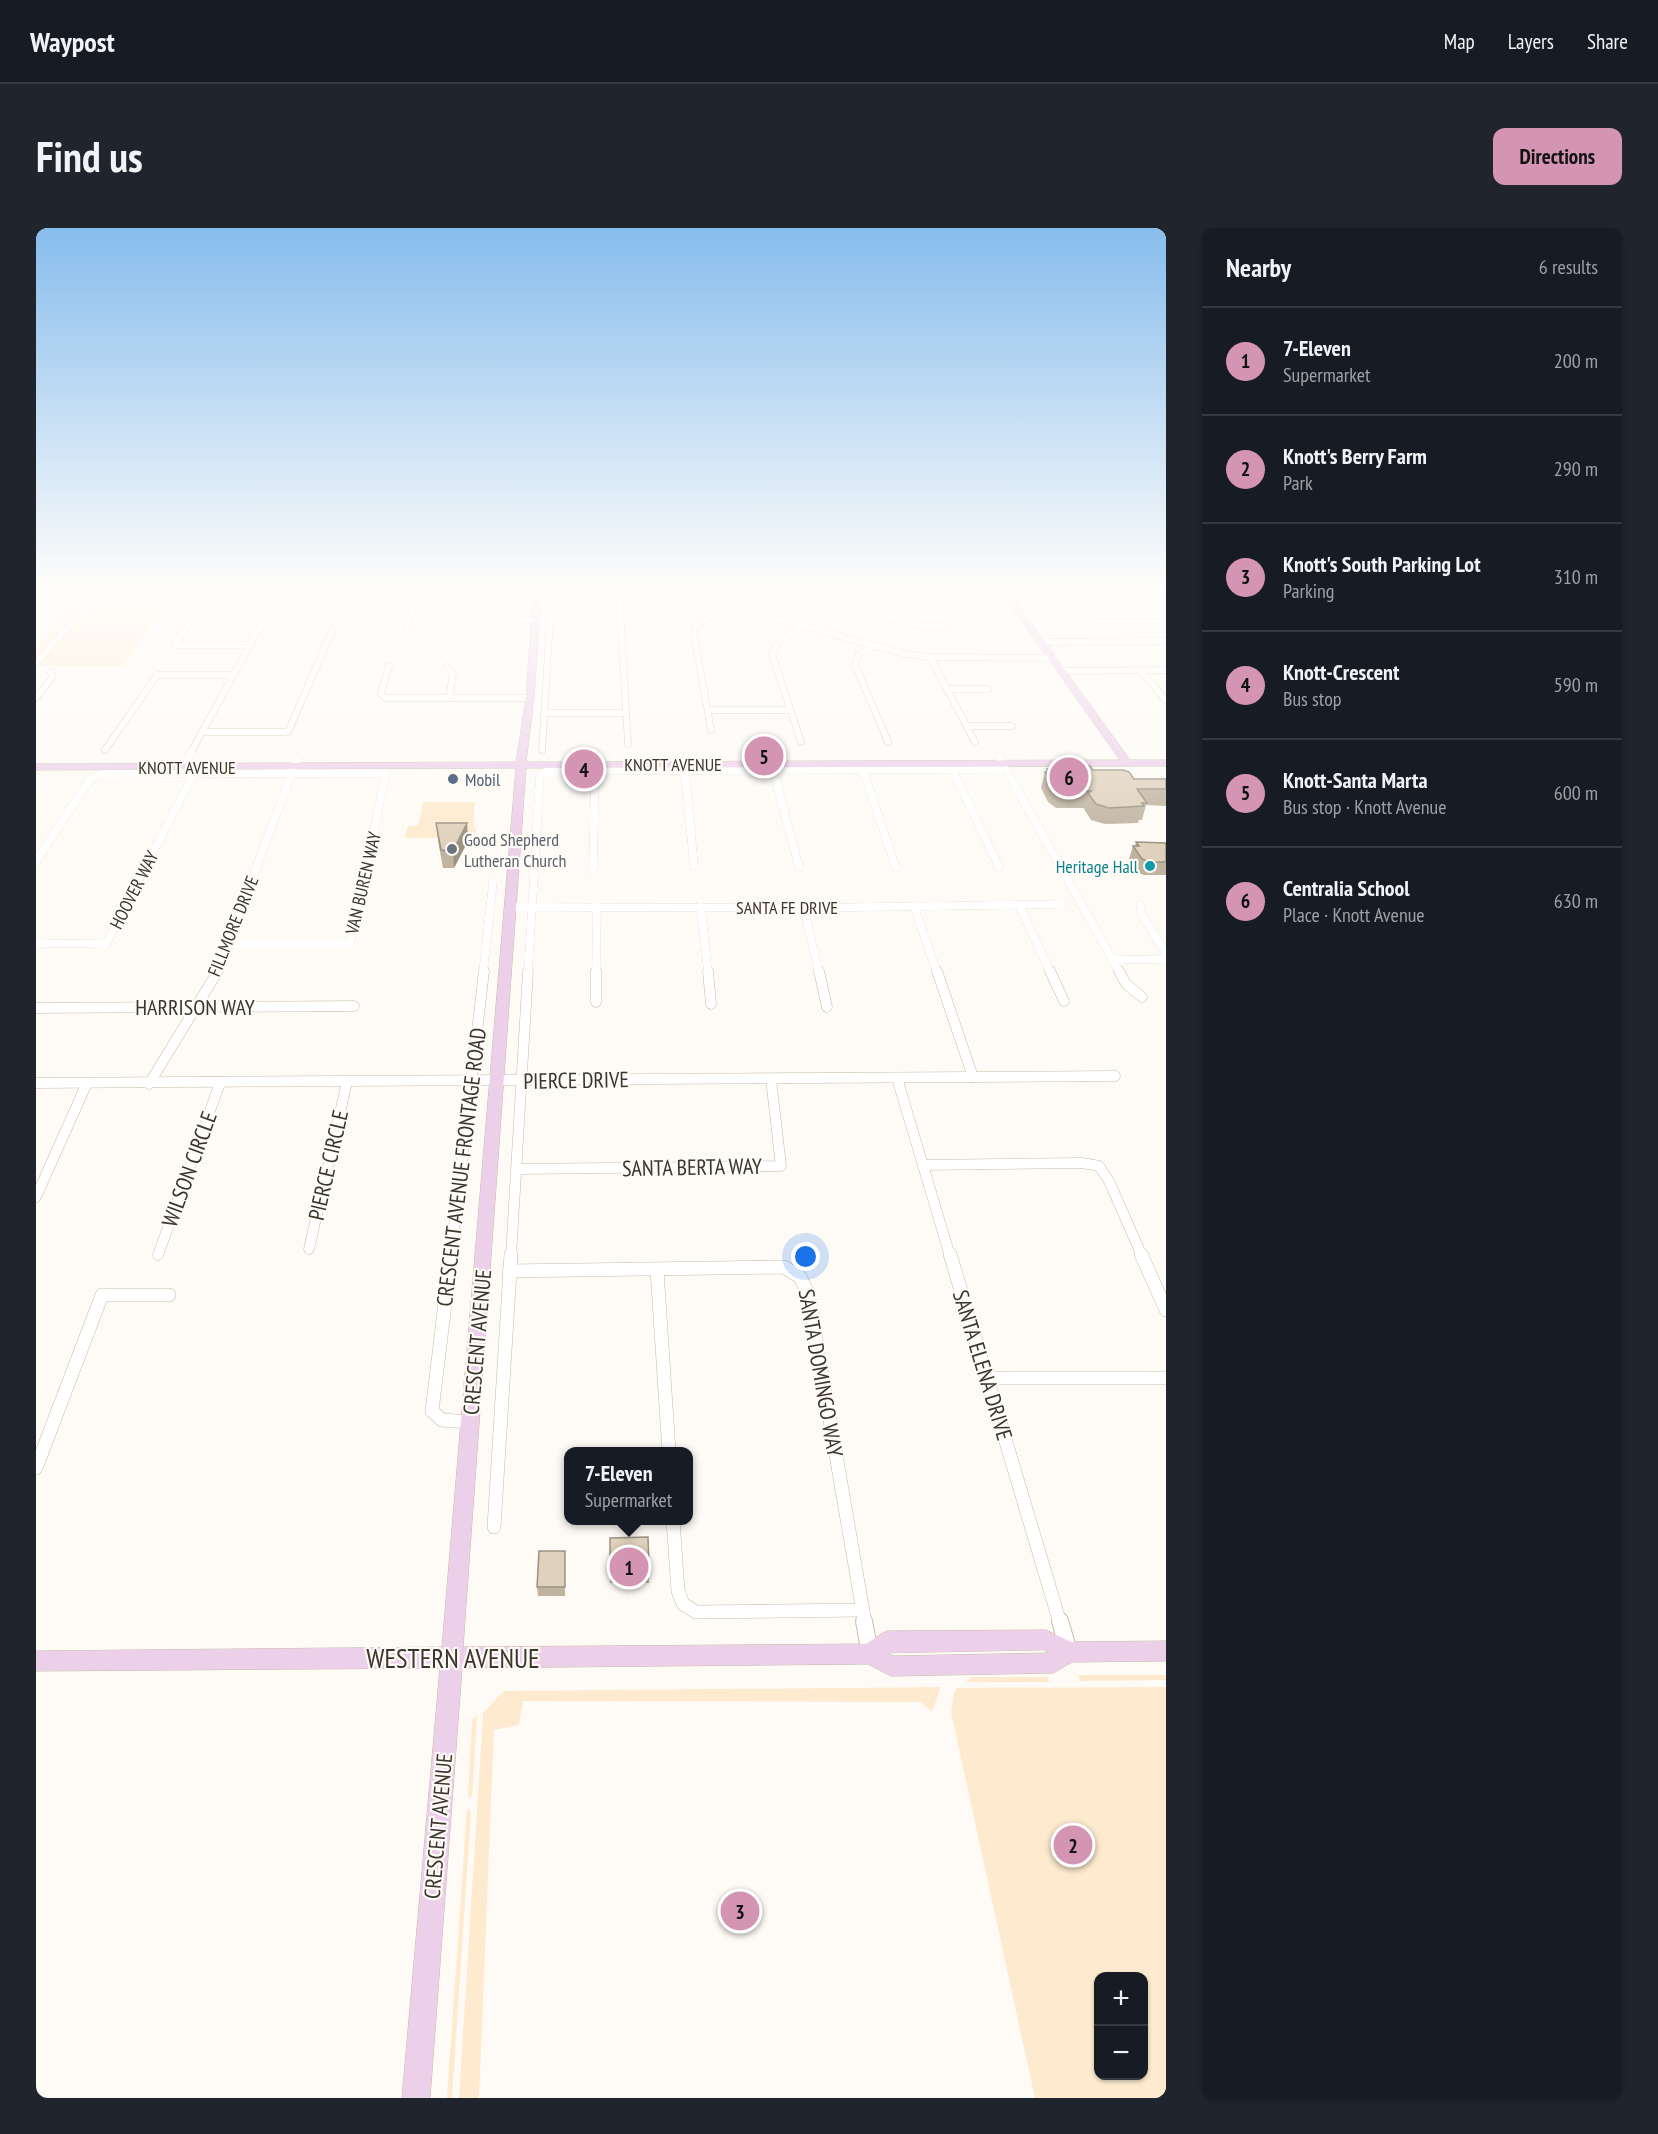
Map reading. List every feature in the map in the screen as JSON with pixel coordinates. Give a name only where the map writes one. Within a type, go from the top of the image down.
[{"type":"street","points":[[36,698],[52,678],[51,672]]},
{"type":"street","points":[[185,763],[236,672]]},
{"type":"street","points":[[202,732],[288,732],[314,672]]},
{"type":"street","points":[[387,672],[381,694],[385,698],[530,698]]},
{"type":"street","points":[[449,698],[452,672]]},
{"type":"street","name":"CRESCENT AVENUE","points":[[416,2098],[522,761],[532,672]]},
{"type":"street","points":[[543,750],[547,672]]},
{"type":"street","points":[[624,672],[628,744]]},
{"type":"street","points":[[702,672],[711,730]]},
{"type":"street","points":[[778,672],[801,742]]},
{"type":"street","points":[[858,672],[888,742]]},
{"type":"street","points":[[939,672],[975,742]]},
{"type":"street","points":[[1064,672],[1125,760]]},
{"type":"street","points":[[1142,672],[1166,700]]},
{"type":"street","points":[[105,750],[157,675],[234,675]]},
{"type":"street","points":[[948,689],[988,688]]},
{"type":"street","points":[[709,710],[790,710]]},
{"type":"street","points":[[544,713],[626,713]]},
{"type":"street","points":[[967,726],[1012,726]]},
{"type":"street","name":"KNOTT AVENUE","points":[[36,760],[386,766],[522,761],[772,764],[1002,763],[1166,757]]},
{"type":"street","name":"KNOTT AVENUE","points":[[1125,760],[1166,763]]},
{"type":"street","name":"KNOTT AVENUE","points":[[36,767],[185,763]]},
{"type":"street","points":[[593,869],[595,771],[685,771],[772,764],[863,770],[952,769],[1002,763],[1126,984],[1142,997]]},
{"type":"street","points":[[772,764],[799,867]]},
{"type":"street","points":[[36,861],[91,778],[101,774],[194,773],[294,766]]},
{"type":"street","name":"FILLMORE DRIVE","points":[[149,1084],[194,1008],[218,973],[294,766]]},
{"type":"street","name":"VAN BUREN WAY","points":[[228,944],[350,944],[386,766]]},
{"type":"street","points":[[952,769],[999,867]]},
{"type":"street","points":[[863,770],[896,868]]},
{"type":"street","name":"CRESCENT AVENUE","points":[[494,1527],[540,775],[542,772],[595,771]]},
{"type":"street","points":[[685,771],[694,866]]},
{"type":"street","name":"HOOVER WAY","points":[[36,943],[106,944],[194,773]]},
{"type":"street","name":"CRESCENT AVENUE FRONTAGE ROAD","points":[[471,1422],[442,1420],[432,1411],[472,1082],[493,882]]},
{"type":"street","name":"SANTA FE DRIVE","points":[[512,907],[804,908],[1062,904]]},
{"type":"street","points":[[1019,905],[1064,1000]]},
{"type":"street","points":[[1140,905],[1142,915],[1166,953]]},
{"type":"street","points":[[914,906],[973,1077]]},
{"type":"street","points":[[596,1002],[597,907]]},
{"type":"street","points":[[701,907],[711,1004]]},
{"type":"street","points":[[804,908],[827,1007]]},
{"type":"street","points":[[1112,960],[1166,959]]},
{"type":"street","name":"HARRISON WAY","points":[[36,1008],[354,1006]]},
{"type":"street","name":"PIERCE DRIVE","points":[[36,1083],[496,1082],[1115,1076]]},
{"type":"street","name":"SANTA ELENA DRIVE","points":[[897,1078],[1069,1652]]},
{"type":"street","name":"SANTA BERTA WAY","points":[[517,1169],[781,1166],[771,1079]]},
{"type":"street","name":"PIERCE CIRCLE","points":[[309,1249],[347,1082]]},
{"type":"street","points":[[36,1197],[40,1178],[87,1083]]},
{"type":"street","name":"WILSON CIRCLE","points":[[158,1256],[220,1083]]},
{"type":"street","points":[[923,1165],[1082,1163],[1099,1166],[1109,1181],[1166,1310]]},
{"type":"street","name":"SANTA DOMINGO WAY","points":[[509,1271],[784,1267],[798,1272],[806,1282],[870,1654]]},
{"type":"street","points":[[657,1270],[669,1447]]},
{"type":"street","points":[[36,1467],[102,1295],[169,1295]]},
{"type":"street","points":[[987,1378],[1166,1378]]},
{"type":"street","points":[[673,1525],[678,1591],[683,1604],[696,1612],[862,1610]]},
{"type":"street","name":"WESTERN AVENUE","points":[[36,1661],[870,1654],[891,1666],[926,1666],[1053,1663],[1069,1652],[1166,1651]]},
{"type":"shaded area","points":[[423,802],[475,802],[473,826],[476,829],[475,835],[443,833],[438,838],[405,838],[408,826],[418,826]]},
{"type":"shaded area","points":[[1078,1675],[1166,1675],[1166,1680],[1080,1681]]},
{"type":"shaded area","points":[[971,1677],[1048,1677],[1049,1682],[966,1682]]},
{"type":"shaded area","points":[[941,1687],[932,1712],[921,1702],[523,1701],[519,1725],[494,1730],[479,2098],[459,2098],[483,1713],[504,1691]]},
{"type":"shaded area","points":[[1166,1687],[1166,2098],[1035,2098],[951,1712],[957,1688]]},
{"type":"shaded area","points":[[477,1715],[472,1796],[468,1798],[472,1719]]},
{"type":"shaded area","points":[[467,1808],[471,1812],[452,2098],[447,2098]]},
{"type":"building","points":[[1055,766],[1090,766],[1093,770],[1123,770],[1129,772],[1134,779],[1166,779],[1166,789],[1137,789],[1147,803],[1142,803],[1144,806],[1109,808],[1096,804],[1088,793],[1091,791],[1060,791],[1045,772],[1049,772],[1047,769],[1057,769]]},
{"type":"building","points":[[436,823],[467,823],[453,851],[441,850]]},
{"type":"building","points":[[1136,842],[1166,843],[1166,862],[1149,862],[1142,859],[1133,846],[1139,846]]},
{"type":"building","points":[[648,1537],[649,1569],[610,1569],[610,1538]]},
{"type":"building","points":[[539,1551],[565,1551],[565,1587],[537,1587]]},
{"type":"place","name":"Knott-Santa Marta","points":[[764,756]]},
{"type":"place","name":"Knott-Crescent","points":[[584,769]]},
{"type":"place","name":"Centralia School","points":[[1069,777]]},
{"type":"place","name":"Mobil","points":[[453,779]]},
{"type":"place","name":"Good Shepherd Lutheran Church","points":[[452,849]]},
{"type":"place","name":"Heritage Hall","points":[[1150,866]]},
{"type":"place","name":"7-Eleven","points":[[629,1567]]},
{"type":"place","name":"Knott's Berry Farm","points":[[1073,1845]]},
{"type":"place","name":"Knott's South Parking Lot","points":[[740,1911]]}]
